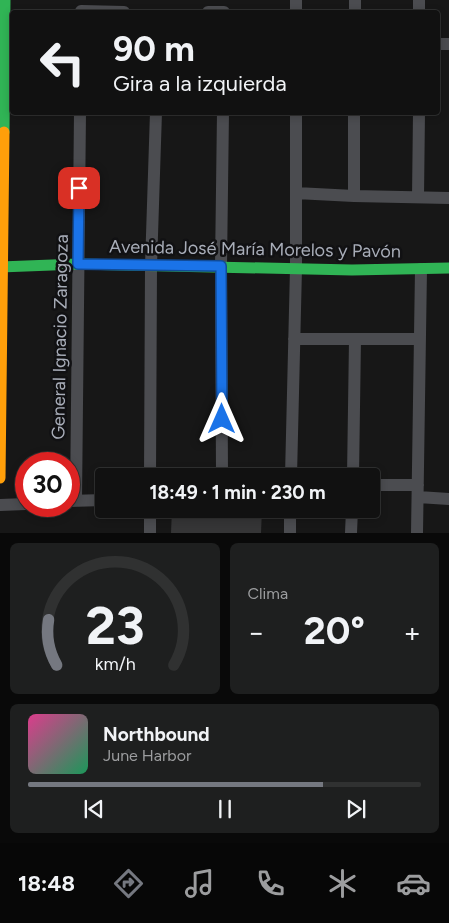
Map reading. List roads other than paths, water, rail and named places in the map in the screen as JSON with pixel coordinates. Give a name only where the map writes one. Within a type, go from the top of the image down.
[{"type":"street","points":[[0,478],[5,0]]},
{"type":"street","points":[[81,8],[102,10]]},
{"type":"street","name":"General Ignacio Zaragoza","points":[[73,452],[80,115]]},
{"type":"street","points":[[150,468],[151,266],[156,115]]},
{"type":"street","points":[[222,468],[221,266],[223,115]]},
{"type":"street","points":[[291,468],[296,268],[296,115]]},
{"type":"street","points":[[354,115],[354,196]]},
{"type":"street","points":[[418,197],[419,115]]},
{"type":"street","points":[[296,192],[354,196],[449,198]]},
{"type":"street","name":"Avenida José María Morelos y Pavón","points":[[1,267],[78,264],[352,270],[449,268]]},
{"type":"street","points":[[417,533],[421,269]]},
{"type":"street","points":[[294,339],[420,339]]},
{"type":"street","points":[[353,468],[355,339]]},
{"type":"street","points":[[380,486],[418,491],[449,498]]},
{"type":"street","points":[[80,501],[95,500]]},
{"type":"street","points":[[0,505],[15,504]]},
{"type":"street","points":[[150,518],[150,533]]},
{"type":"street","points":[[290,518],[290,533]]},
{"type":"street","points":[[351,533],[352,518]]}]
